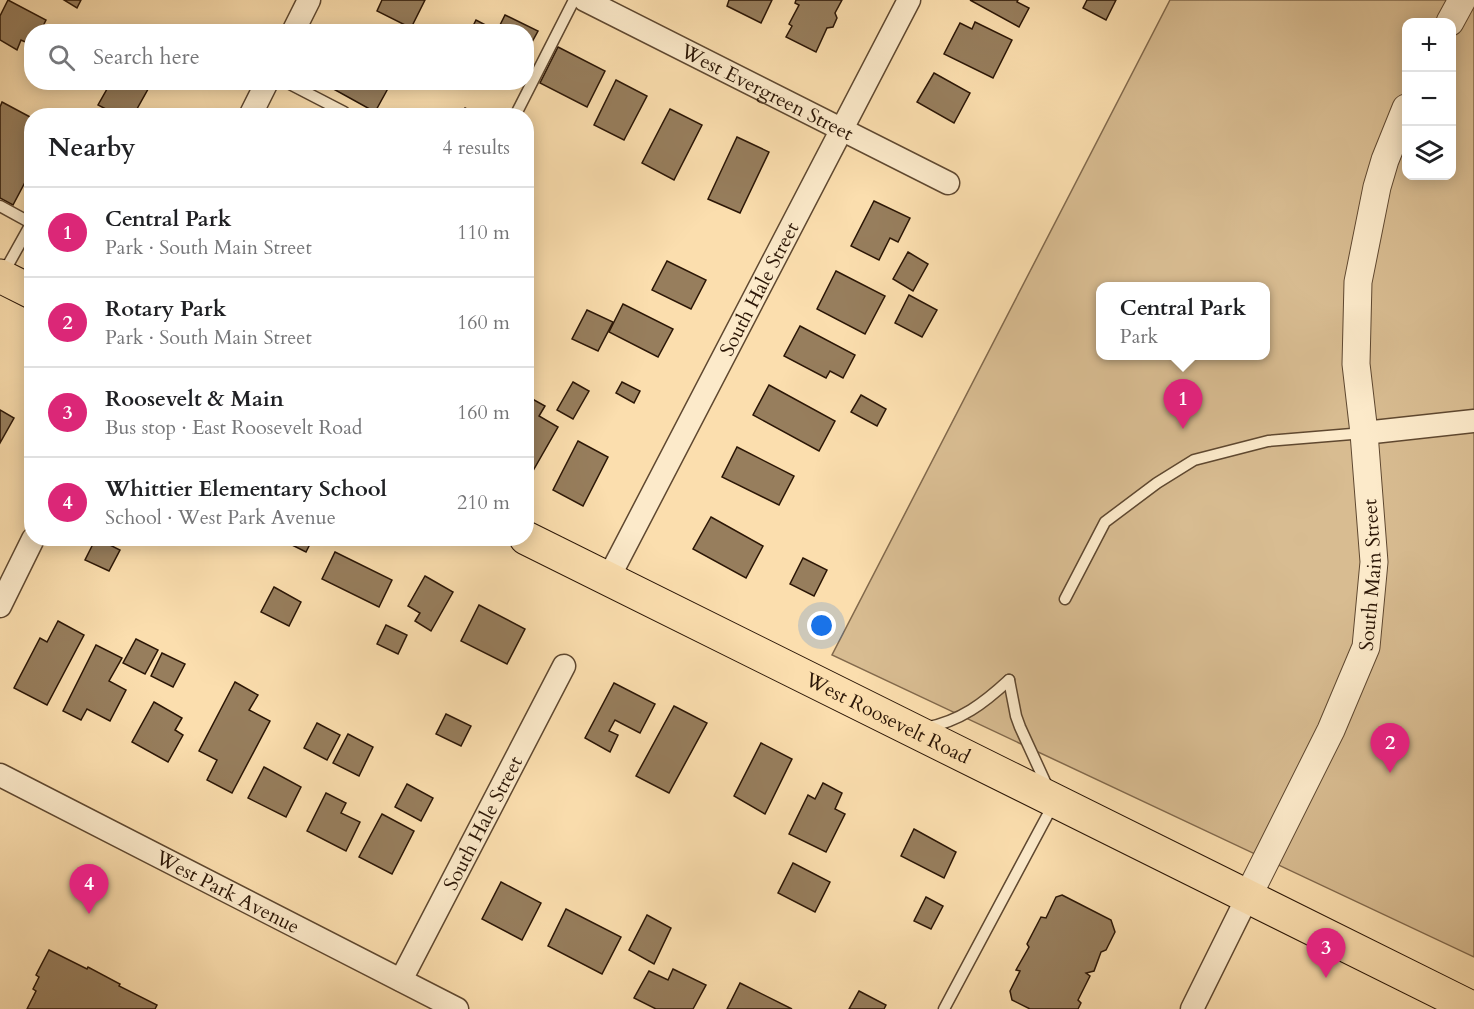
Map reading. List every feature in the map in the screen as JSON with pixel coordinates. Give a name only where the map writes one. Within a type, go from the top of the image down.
[{"type":"main road","points":[[1,277],[24,288]]},
{"type":"main road","name":"West Roosevelt Road","points":[[534,542],[1474,1009]]},
{"type":"street","points":[[297,24],[309,0]]},
{"type":"street","name":"West Evergreen Street","points":[[585,0],[948,183]]},
{"type":"street","name":"South Hale Street","points":[[608,579],[909,0]]},
{"type":"street","points":[[1452,18],[1462,0]]},
{"type":"street","points":[[254,108],[263,90]]},
{"type":"street","name":"South Main Street","points":[[1192,1009],[1331,730],[1366,647],[1374,562],[1365,433],[1356,364],[1358,282],[1377,187],[1402,119]]},
{"type":"street","points":[[1365,433],[1474,422]]},
{"type":"street","points":[[0,606],[30,546]]},
{"type":"street","name":"South Hale Street","points":[[401,980],[564,666]]},
{"type":"street","name":"West Park Avenue","points":[[0,775],[457,1009]]},
{"type":"lane","points":[[534,79],[574,0]]},
{"type":"lane","points":[[301,90],[336,108]]},
{"type":"lane","points":[[519,108],[528,90]]},
{"type":"lane","points":[[0,206],[24,218]]},
{"type":"lane","points":[[1,277],[24,235]]},
{"type":"lane","points":[[1065,599],[1105,522],[1157,483],[1194,460],[1268,441],[1365,433]]},
{"type":"lane","points":[[914,731],[935,726],[970,712],[1010,680],[1020,727],[1055,801],[944,1009]]},
{"type":"shaded area","points":[[1170,0],[1474,0],[1474,957],[832,655]]},
{"type":"building","points":[[8,0],[46,20],[44,24],[24,24],[24,41],[21,40],[17,50],[0,40],[0,16]]},
{"type":"building","points":[[64,0],[81,0],[77,8]]},
{"type":"building","points":[[382,0],[425,0],[413,24],[403,24],[377,11]]},
{"type":"building","points":[[729,0],[772,0],[761,23],[727,6]]},
{"type":"building","points":[[796,0],[842,0],[835,13],[837,18],[833,27],[827,28],[816,52],[786,37],[792,26],[789,24],[799,5],[795,3]]},
{"type":"building","points":[[970,0],[1018,0],[1017,2],[1029,8],[1019,27]]},
{"type":"building","points":[[1087,0],[1116,0],[1106,20],[1083,8]]},
{"type":"building","points":[[505,15],[524,24],[500,24]]},
{"type":"building","points":[[975,22],[1012,40],[993,78],[944,54],[960,23],[972,29]]},
{"type":"building","points":[[558,47],[605,71],[587,107],[540,83]]},
{"type":"building","points":[[934,73],[970,93],[954,123],[917,102]]},
{"type":"building","points":[[616,80],[647,96],[624,140],[594,125]]},
{"type":"building","points":[[106,90],[148,90],[137,108],[104,108],[98,105]]},
{"type":"building","points":[[335,90],[387,90],[377,108],[368,108]]},
{"type":"building","points":[[2,102],[24,114],[24,184],[13,205],[0,198],[0,107]]},
{"type":"building","points":[[670,109],[702,125],[674,180],[642,163]]},
{"type":"building","points":[[737,137],[769,152],[740,213],[708,199]]},
{"type":"building","points":[[874,201],[910,218],[898,242],[890,238],[879,260],[851,246]]},
{"type":"building","points":[[908,252],[928,264],[913,291],[893,279]]},
{"type":"building","points":[[667,261],[706,280],[691,309],[652,290]]},
{"type":"building","points":[[836,271],[885,296],[865,334],[817,309]]},
{"type":"building","points":[[909,295],[937,310],[922,337],[895,323]]},
{"type":"building","points":[[623,304],[673,329],[658,357],[609,332]]},
{"type":"building","points":[[587,310],[613,322],[598,351],[572,339]]},
{"type":"building","points":[[800,326],[855,355],[843,378],[830,371],[826,378],[784,356]]},
{"type":"building","points":[[573,382],[589,391],[573,419],[557,410]]},
{"type":"building","points":[[622,382],[640,391],[634,403],[616,393]]},
{"type":"building","points":[[769,385],[835,421],[819,451],[753,415]]},
{"type":"building","points":[[861,395],[886,409],[877,426],[851,412]]},
{"type":"building","points":[[534,400],[545,406],[539,416],[558,427],[534,469]]},
{"type":"building","points":[[0,410],[14,418],[0,443]]},
{"type":"building","points":[[578,441],[608,457],[583,506],[553,490]]},
{"type":"building","points":[[737,447],[794,476],[779,505],[722,477]]},
{"type":"building","points":[[711,517],[763,546],[746,578],[693,549]]},
{"type":"building","points":[[92,546],[112,546],[120,550],[109,571],[85,560]]},
{"type":"building","points":[[294,546],[309,546],[306,552]]},
{"type":"building","points":[[335,552],[392,580],[379,607],[322,579]]},
{"type":"building","points":[[803,558],[827,570],[814,596],[790,584]]},
{"type":"building","points":[[425,576],[453,592],[431,631],[415,621],[420,613],[408,606]]},
{"type":"building","points":[[274,587],[301,602],[289,626],[261,612]]},
{"type":"building","points":[[479,605],[525,629],[507,664],[461,641]]},
{"type":"building","points":[[58,621],[84,635],[47,705],[14,688],[40,638],[47,642]]},
{"type":"building","points":[[386,625],[407,635],[398,654],[377,644]]},
{"type":"building","points":[[136,639],[158,650],[145,674],[123,663]]},
{"type":"building","points":[[96,645],[122,658],[109,681],[126,690],[110,721],[87,709],[81,720],[63,711]]},
{"type":"building","points":[[162,653],[185,664],[173,687],[151,676]]},
{"type":"building","points":[[235,682],[258,695],[249,710],[270,721],[232,793],[207,780],[217,760],[199,751]]},
{"type":"building","points":[[614,683],[655,704],[640,733],[615,720],[609,731],[618,735],[610,752],[585,738]]},
{"type":"building","points":[[154,702],[182,718],[175,730],[183,735],[168,762],[132,742]]},
{"type":"building","points":[[674,706],[707,723],[669,793],[636,776]]},
{"type":"building","points":[[446,714],[471,726],[461,746],[436,734]]},
{"type":"building","points":[[317,723],[340,735],[327,760],[304,748]]},
{"type":"building","points":[[348,734],[373,747],[359,776],[333,763]]},
{"type":"building","points":[[761,743],[792,759],[765,814],[734,796]]},
{"type":"building","points":[[264,767],[301,787],[286,817],[248,798]]},
{"type":"building","points":[[823,783],[842,793],[835,809],[845,814],[826,852],[789,834],[808,795],[815,799]]},
{"type":"building","points":[[407,784],[433,798],[421,821],[395,807]]},
{"type":"building","points":[[326,793],[346,803],[341,813],[360,822],[346,851],[307,831]]},
{"type":"building","points":[[382,814],[414,831],[392,874],[359,857]]},
{"type":"building","points":[[914,829],[956,852],[944,878],[901,856]]},
{"type":"building","points":[[793,863],[830,882],[815,912],[778,893]]},
{"type":"building","points":[[501,882],[541,903],[522,940],[482,919]]},
{"type":"building","points":[[1062,895],[1111,920],[1115,932],[1106,950],[1101,952],[1094,971],[1086,973],[1090,976],[1078,1000],[1081,1003],[1078,1009],[1030,1009],[1012,1000],[1010,991],[1020,971],[1016,970],[1029,947],[1027,944],[1041,917],[1046,918],[1056,897]]},
{"type":"building","points":[[926,897],[943,906],[931,929],[914,921]]},
{"type":"building","points":[[566,909],[621,937],[602,974],[548,946]]},
{"type":"building","points":[[647,915],[671,928],[654,964],[629,950]]},
{"type":"building","points":[[49,950],[120,984],[119,986],[157,1005],[155,1009],[27,1009],[36,991],[33,989],[39,977],[36,975]]},
{"type":"building","points":[[673,969],[706,985],[693,1009],[656,1009],[634,998],[649,971],[668,980]]},
{"type":"building","points":[[740,983],[792,1009],[727,1009]]},
{"type":"building","points":[[859,991],[886,1005],[884,1009],[849,1009]]},
{"type":"place","name":"Central Park","points":[[1183,429]]},
{"type":"place","name":"Rotary Park","points":[[1390,773]]},
{"type":"place","name":"Whittier Elementary School","points":[[89,914]]},
{"type":"place","name":"Roosevelt & Main","points":[[1326,978]]}]
